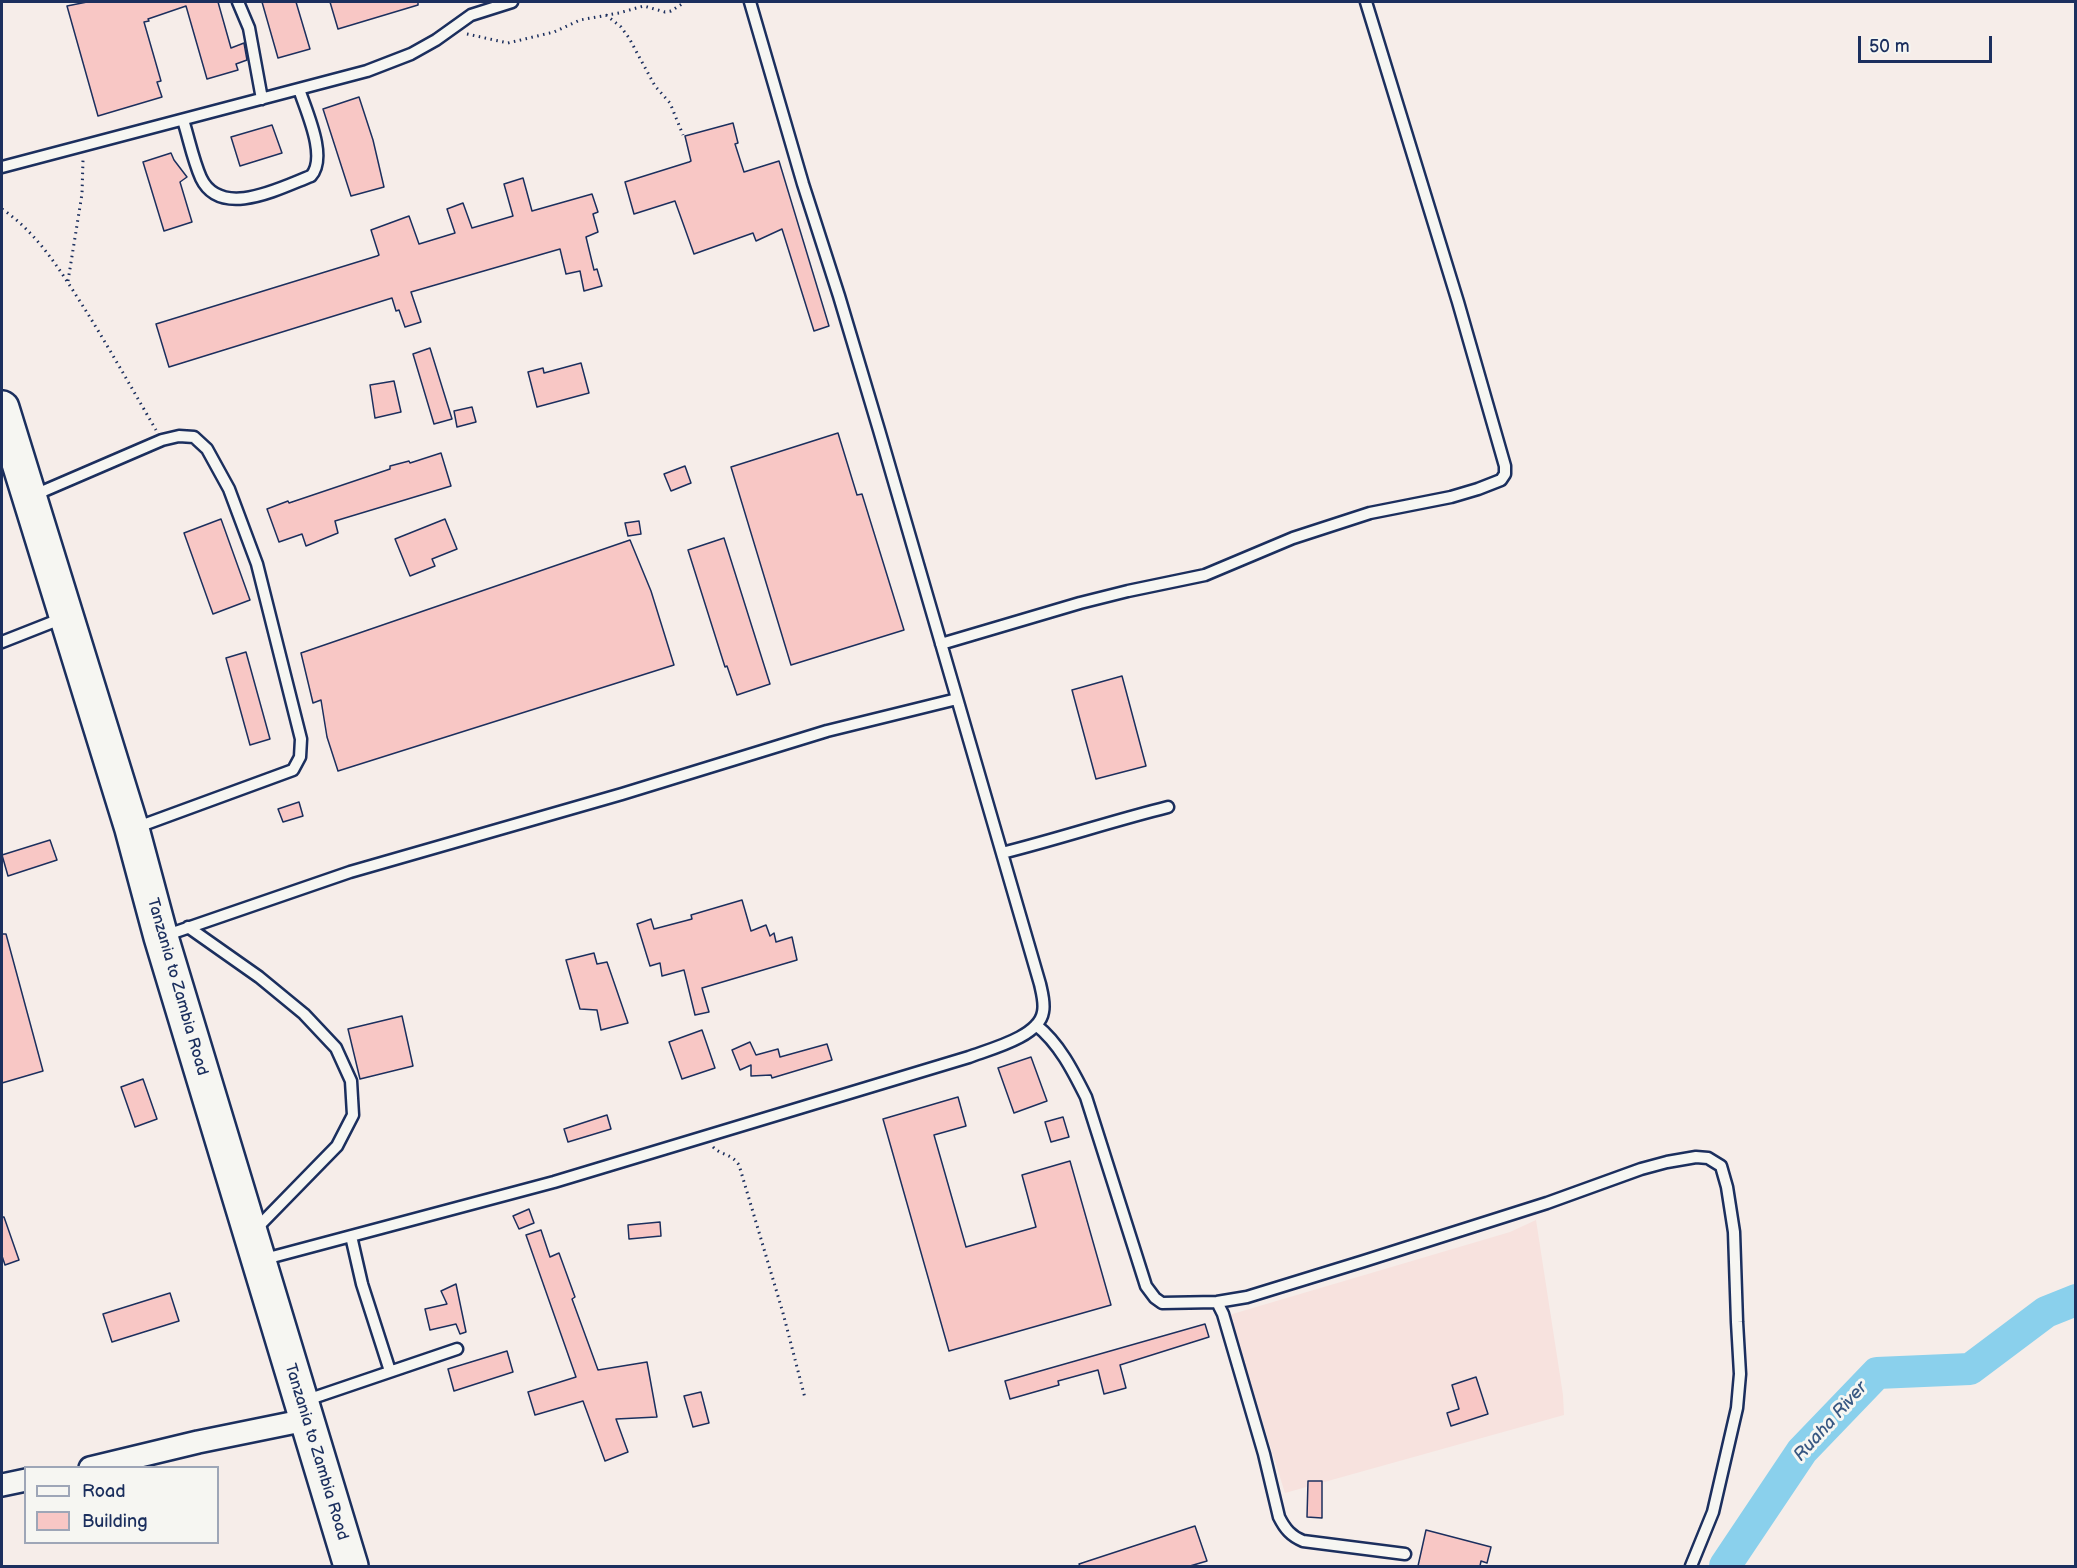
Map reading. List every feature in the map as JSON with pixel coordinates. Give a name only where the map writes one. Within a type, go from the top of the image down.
[{"type":"highway","name":"Tanzania to Zambia Road","points":[[2,408],[132,829],[174,932],[254,1247],[351,1566]]},
{"type":"street","points":[[94,1466],[198,1442],[304,1411]]},
{"type":"street","points":[[2,1485],[24,1480]]},
{"type":"lane","points":[[238,2],[249,28],[262,99]]},
{"type":"lane","points":[[2,167],[367,71],[425,47],[471,15],[512,2]]},
{"type":"lane","points":[[254,1247],[351,1236],[554,1182],[969,1057],[1026,1035],[1041,1020],[1043,1012],[1040,984],[839,296],[803,184],[750,2]]},
{"type":"lane","points":[[941,644],[1089,600],[1205,575],[1324,527],[1370,513],[1451,497],[1501,480],[1505,474],[1505,466],[1458,302],[1366,2]]},
{"type":"lane","points":[[183,120],[202,180],[217,195],[227,199],[242,200],[311,176],[317,170],[318,152],[299,89]]},
{"type":"lane","points":[[29,497],[162,440],[179,436],[194,437],[207,449],[229,489],[256,564],[301,739],[300,757],[292,770],[132,829]]},
{"type":"lane","points":[[2,642],[66,617]]},
{"type":"lane","points":[[174,932],[350,872],[644,788],[827,731],[957,699]]},
{"type":"lane","points":[[1002,853],[1168,807]]},
{"type":"lane","points":[[174,932],[259,977],[304,1014],[336,1048],[351,1082],[352,1115],[337,1146],[254,1247]]},
{"type":"lane","points":[[1036,1025],[1052,1040],[1086,1096],[1146,1286],[1162,1303],[1216,1302],[1247,1296],[1364,1262],[1547,1203],[1641,1169],[1687,1158],[1708,1158],[1721,1166],[1734,1232],[1740,1374],[1737,1408],[1713,1512],[1691,1566]]},
{"type":"lane","points":[[351,1236],[362,1284],[390,1371]]},
{"type":"lane","points":[[1216,1302],[1223,1314],[1283,1525],[1290,1534],[1304,1541],[1405,1554]]},
{"type":"lane","points":[[304,1411],[390,1371],[457,1348]]},
{"type":"path","points":[[445,32],[468,34],[508,43],[554,32],[580,20],[644,6],[665,12],[671,11],[685,2]]},
{"type":"path","points":[[606,15],[621,27],[629,38],[655,86],[670,103],[683,135]]},
{"type":"path","points":[[68,282],[82,194],[83,146]]},
{"type":"path","points":[[2,209],[17,219],[36,237],[68,282],[162,440]]},
{"type":"path","points":[[705,1136],[714,1149],[732,1156],[738,1165],[783,1313],[805,1398]]},
{"type":"shaded area","points":[[1536,1220],[1563,1395],[1564,1415],[1285,1493],[1229,1315],[1510,1232]]},
{"type":"building","points":[[87,2],[218,2],[231,48],[244,43],[247,60],[236,64],[238,70],[207,79],[186,6],[148,19],[149,21],[144,22],[161,81],[157,82],[162,97],[98,116],[67,6]]},
{"type":"building","points":[[262,2],[296,2],[310,49],[278,58]]},
{"type":"building","points":[[330,2],[418,2],[418,5],[338,29]]},
{"type":"building","points":[[359,97],[373,140],[384,187],[351,196],[323,109]]},
{"type":"building","points":[[733,123],[738,143],[735,144],[744,172],[779,161],[829,326],[814,331],[782,229],[756,241],[753,233],[694,254],[675,201],[634,214],[625,182],[691,161],[685,136]]},
{"type":"building","points":[[272,125],[282,153],[240,166],[231,137]]},
{"type":"building","points":[[171,153],[187,177],[180,182],[192,222],[164,231],[143,162]]},
{"type":"building","points":[[523,178],[532,211],[592,194],[598,212],[593,214],[598,232],[586,237],[594,270],[597,269],[602,286],[584,291],[580,271],[566,274],[560,249],[411,292],[421,322],[405,327],[392,298],[169,367],[156,324],[377,256],[379,255],[371,230],[409,216],[419,244],[455,233],[447,209],[463,203],[472,228],[513,216],[504,184]]},
{"type":"building","points":[[430,348],[452,419],[434,424],[413,354]]},
{"type":"building","points":[[581,363],[589,393],[537,407],[528,372],[543,368],[544,373]]},
{"type":"building","points":[[394,381],[401,412],[375,418],[370,385]]},
{"type":"building","points":[[472,407],[476,422],[457,427],[454,411]]},
{"type":"building","points":[[838,433],[857,495],[862,494],[904,630],[791,665],[731,467]]},
{"type":"building","points":[[441,453],[451,486],[335,521],[338,533],[306,546],[302,534],[279,542],[267,509],[390,469],[390,466],[409,461],[410,463]]},
{"type":"building","points":[[685,466],[691,483],[671,491],[664,474]]},
{"type":"building","points":[[221,519],[250,600],[213,614],[184,533]]},
{"type":"building","points":[[445,519],[457,549],[432,559],[435,566],[410,576],[395,539]]},
{"type":"building","points":[[639,521],[641,534],[628,536],[625,523]]},
{"type":"building","points":[[724,538],[770,684],[737,695],[727,666],[725,667],[688,550]]},
{"type":"building","points":[[630,540],[651,591],[674,665],[338,771],[327,737],[321,700],[313,703],[301,653]]},
{"type":"building","points":[[246,652],[270,739],[250,745],[226,658]]},
{"type":"building","points":[[1122,676],[1146,766],[1096,779],[1072,690]]},
{"type":"building","points":[[299,802],[303,816],[283,822],[278,809]]},
{"type":"building","points":[[50,840],[57,860],[8,876],[2,855]]},
{"type":"building","points":[[742,900],[751,931],[766,925],[770,936],[774,933],[776,942],[792,937],[797,960],[702,988],[709,1012],[695,1015],[684,970],[662,976],[660,963],[650,966],[637,924],[651,919],[654,929],[692,919],[691,915]]},
{"type":"building","points":[[2,934],[6,934],[43,1071],[2,1083]]},
{"type":"building","points":[[594,953],[597,964],[607,962],[628,1023],[601,1030],[597,1010],[580,1009],[566,960]]},
{"type":"building","points":[[402,1016],[413,1066],[360,1079],[348,1029]]},
{"type":"building","points":[[702,1030],[715,1068],[682,1079],[669,1042]]},
{"type":"building","points":[[750,1042],[756,1055],[778,1049],[780,1057],[827,1044],[832,1060],[772,1078],[771,1075],[751,1076],[751,1065],[740,1070],[732,1050]]},
{"type":"building","points":[[1031,1057],[1047,1101],[1014,1113],[998,1068]]},
{"type":"building","points":[[143,1079],[157,1119],[135,1127],[121,1087]]},
{"type":"building","points":[[958,1097],[966,1126],[934,1135],[966,1247],[1036,1227],[1022,1175],[1070,1161],[1111,1305],[949,1351],[883,1119]]},
{"type":"building","points":[[607,1115],[611,1129],[568,1142],[564,1129]]},
{"type":"building","points":[[1063,1117],[1069,1137],[1051,1142],[1045,1122]]},
{"type":"building","points":[[529,1209],[534,1223],[519,1229],[513,1216]]},
{"type":"building","points":[[2,1217],[4,1217],[19,1260],[5,1265],[2,1256]]},
{"type":"building","points":[[660,1222],[661,1236],[629,1239],[628,1225]]},
{"type":"building","points":[[541,1230],[550,1257],[559,1253],[575,1297],[572,1299],[598,1370],[647,1362],[657,1417],[616,1419],[628,1452],[605,1461],[583,1401],[535,1415],[528,1392],[576,1377],[526,1235]]},
{"type":"building","points":[[456,1284],[466,1332],[460,1334],[456,1324],[430,1330],[425,1309],[447,1304],[441,1291]]},
{"type":"building","points":[[170,1293],[179,1321],[112,1342],[103,1314]]},
{"type":"building","points":[[1205,1324],[1209,1337],[1120,1365],[1126,1388],[1104,1394],[1098,1370],[1058,1381],[1059,1385],[1010,1399],[1005,1381]]},
{"type":"building","points":[[507,1351],[513,1372],[454,1391],[448,1369]]},
{"type":"building","points":[[1476,1377],[1488,1414],[1451,1426],[1447,1413],[1459,1409],[1452,1385]]},
{"type":"building","points":[[701,1392],[709,1423],[693,1427],[684,1396]]},
{"type":"building","points":[[1308,1481],[1322,1481],[1322,1518],[1307,1517]]},
{"type":"building","points":[[1195,1526],[1207,1561],[1190,1566],[1080,1566],[1079,1564]]},
{"type":"building","points":[[1426,1530],[1491,1547],[1487,1563],[1481,1561],[1480,1566],[1418,1566]]},
{"type":"waterway","name":"Ruaha River","points":[[1725,1566],[1802,1451],[1877,1373],[1970,1369],[2046,1312],[2076,1300]]}]
